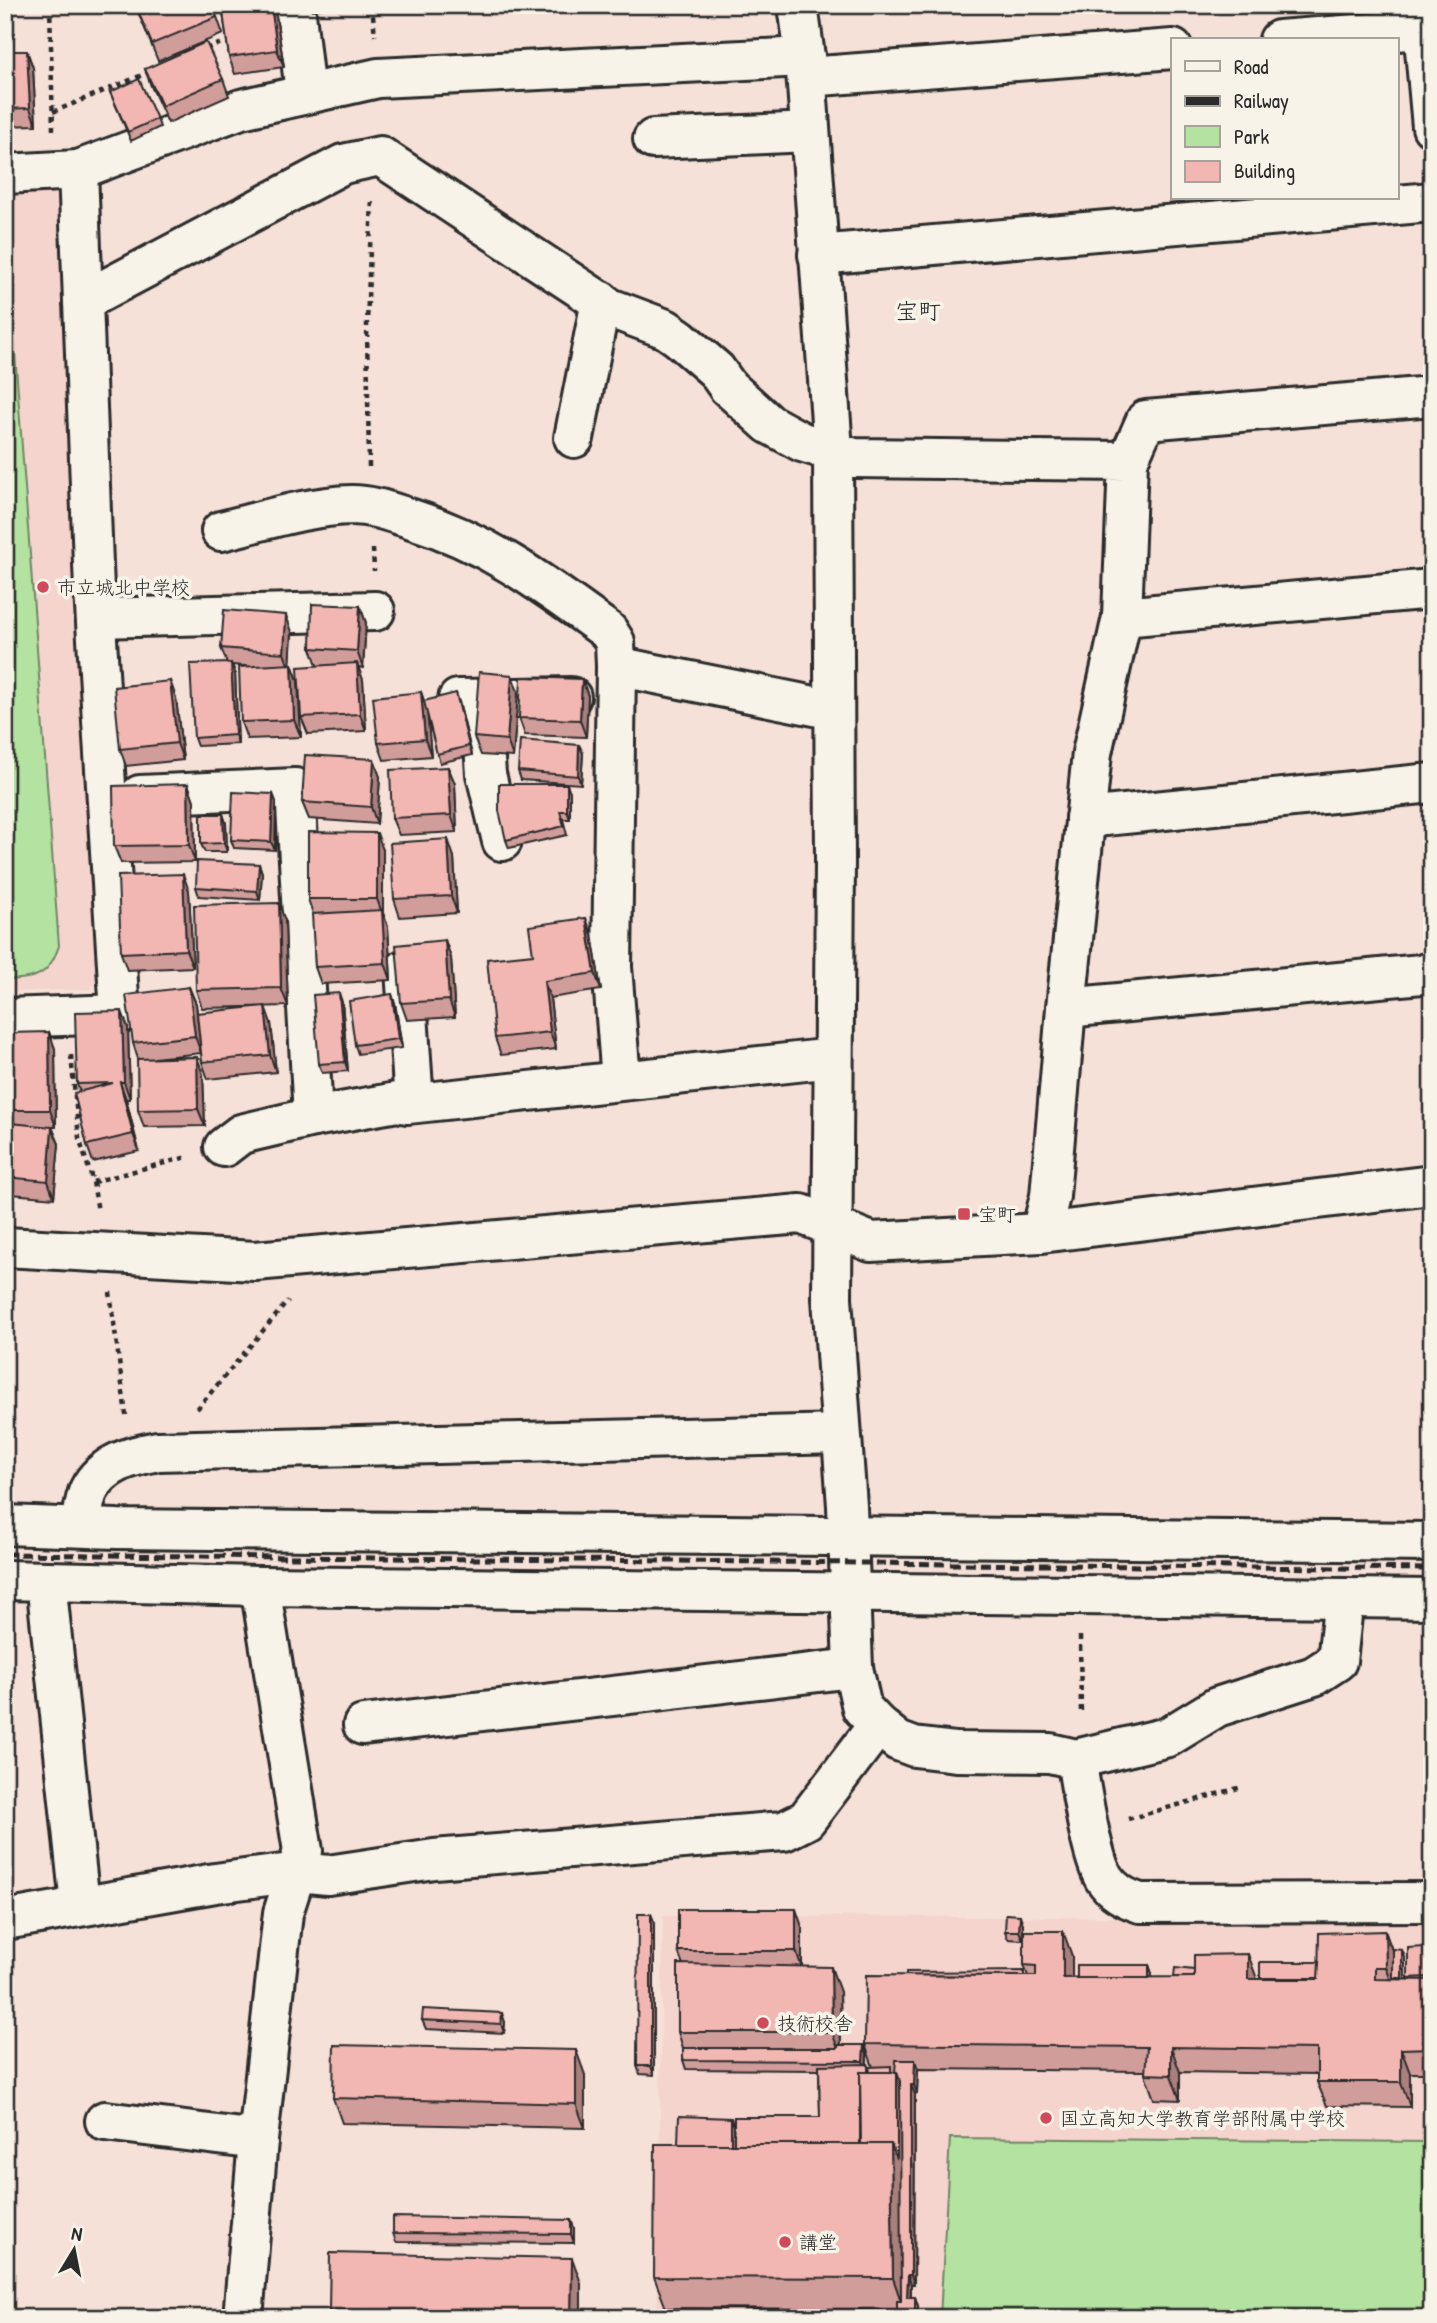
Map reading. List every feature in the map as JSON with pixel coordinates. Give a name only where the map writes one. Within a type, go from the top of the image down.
[{"type":"street","points":[[295,5],[305,94]]},
{"type":"street","points":[[798,5],[806,67],[832,450],[832,1298],[848,1536],[853,1668],[862,1708],[898,1741],[914,1747],[956,1752],[1050,1753],[1076,1759],[1168,1737],[1217,1707],[1314,1676],[1337,1661],[1343,1598]]},
{"type":"street","points":[[1291,38],[1422,17],[1432,127]]},
{"type":"street","points":[[5,174],[66,171],[241,109],[378,78],[806,67],[1171,48]]},
{"type":"street","points":[[653,139],[810,132]]},
{"type":"street","points":[[83,301],[343,164],[380,156],[601,301],[632,317],[666,329],[716,370],[728,387],[779,430],[802,442],[854,458],[1128,461]]},
{"type":"street","points":[[5,1018],[120,1014],[96,618],[83,301],[66,171]]},
{"type":"street","points":[[818,255],[1432,202]]},
{"type":"street","points":[[574,438],[601,301]]},
{"type":"street","points":[[1041,1233],[1050,1196],[1091,753],[1122,617],[1128,461],[1146,420],[1432,396]]},
{"type":"street","points":[[221,531],[300,512],[351,505],[372,506],[448,531],[486,549],[537,579],[608,631],[615,642],[612,967],[621,1080]]},
{"type":"street","points":[[1122,617],[1432,589]]},
{"type":"street","points":[[96,618],[374,611]]},
{"type":"street","points":[[502,841],[470,699],[616,681],[834,710]]},
{"type":"street","points":[[1085,818],[1432,783]]},
{"type":"street","points":[[107,797],[295,788],[313,1117]]},
{"type":"street","points":[[403,946],[414,1103]]},
{"type":"street","points":[[1066,1008],[1432,973]]},
{"type":"street","points":[[224,1147],[241,1134],[313,1117],[397,1102],[414,1103],[833,1058]]},
{"type":"street","points":[[5,1247],[255,1261],[801,1214],[871,1242],[1041,1233],[1432,1185]]},
{"type":"street","points":[[81,1527],[88,1491],[104,1469],[130,1457],[159,1451],[841,1434]]},
{"type":"street","points":[[5,1525],[1432,1542]]},
{"type":"street","points":[[5,1580],[260,1586],[1432,1600]]},
{"type":"street","points":[[46,1581],[80,1905]]},
{"type":"street","points":[[243,2318],[258,2140],[283,1913],[303,1851],[260,1586]]},
{"type":"street","points":[[363,1725],[853,1668]]},
{"type":"street","points":[[5,1920],[80,1905],[298,1872],[328,1875],[434,1859],[784,1831],[806,1820],[878,1725]]},
{"type":"street","points":[[1076,1759],[1090,1830],[1103,1877],[1113,1890],[1125,1898],[1140,1903],[1432,1902]]},
{"type":"street","points":[[105,2121],[258,2140]]},
{"type":"path","points":[[50,5],[52,112],[66,171]]},
{"type":"path","points":[[372,5],[378,78]]},
{"type":"path","points":[[199,52],[224,42]]},
{"type":"path","points":[[52,112],[163,67]]},
{"type":"path","points":[[374,157],[367,376],[374,611]]},
{"type":"path","points":[[93,1182],[224,1147]]},
{"type":"path","points":[[159,1451],[209,1397],[292,1297]]},
{"type":"path","points":[[1076,1759],[1081,1743],[1080,1624]]},
{"type":"path","points":[[1090,1830],[1242,1787]]},
{"type":"shaded area","name":"市立城北中学校","points":[[48,188],[62,197],[99,977],[90,989],[5,992],[5,190]]},
{"type":"shaded area","name":"国立高知大学教育学部附属中学校","points":[[663,1916],[1432,1918],[1432,2318],[657,2318]]},
{"type":"green space","points":[[5,300],[12,312],[59,946],[46,970],[40,974],[5,980]]},
{"type":"green space","points":[[950,2138],[1432,2142],[1432,2318],[940,2318]]},
{"type":"building","points":[[160,5],[212,5],[217,17],[152,44],[139,14]]},
{"type":"building","points":[[222,5],[271,5],[277,50],[229,57]]},
{"type":"building","points":[[206,42],[223,79],[162,106],[145,69]]},
{"type":"building","points":[[5,51],[27,51],[30,108],[5,109]]},
{"type":"building","points":[[139,79],[157,119],[128,132],[110,92]]},
{"type":"building","points":[[312,604],[360,606],[357,651],[311,648]]},
{"type":"building","points":[[224,610],[286,615],[284,653],[221,648]]},
{"type":"building","points":[[231,663],[235,735],[194,738],[190,664]]},
{"type":"building","points":[[357,663],[360,714],[301,717],[298,667]]},
{"type":"building","points":[[292,664],[294,720],[241,722],[239,667]]},
{"type":"building","points":[[479,672],[512,675],[507,740],[474,737]]},
{"type":"building","points":[[521,677],[582,679],[580,720],[519,718]]},
{"type":"building","points":[[170,681],[177,743],[120,749],[114,687]]},
{"type":"building","points":[[421,692],[425,739],[378,743],[373,697]]},
{"type":"building","points":[[456,693],[469,746],[437,754],[424,701]]},
{"type":"building","points":[[520,740],[579,745],[578,776],[518,771]]},
{"type":"building","points":[[305,755],[374,759],[371,807],[302,802]]},
{"type":"building","points":[[448,767],[451,815],[392,818],[390,770]]},
{"type":"building","points":[[188,784],[189,845],[114,846],[113,786]]},
{"type":"building","points":[[499,784],[567,784],[567,811],[560,811],[564,826],[506,840],[499,811]]},
{"type":"building","points":[[233,792],[273,794],[271,842],[231,840]]},
{"type":"building","points":[[201,814],[223,814],[224,843],[201,844]]},
{"type":"building","points":[[308,832],[377,833],[377,899],[308,899]]},
{"type":"building","points":[[448,839],[451,896],[394,899],[390,843]]},
{"type":"building","points":[[197,861],[259,864],[257,891],[196,887]]},
{"type":"building","points":[[183,874],[186,950],[121,953],[118,876]]},
{"type":"building","points":[[279,903],[281,988],[196,990],[194,905]]},
{"type":"building","points":[[382,910],[385,963],[315,967],[312,914]]},
{"type":"building","points":[[586,918],[595,973],[544,981],[550,1032],[495,1038],[487,959],[533,954],[529,926]]},
{"type":"building","points":[[445,940],[449,1000],[401,1003],[396,945]]},
{"type":"building","points":[[189,987],[195,1036],[133,1043],[126,995]]},
{"type":"building","points":[[339,993],[345,1062],[319,1064],[313,995]]},
{"type":"building","points":[[392,994],[398,1039],[355,1045],[349,1001]]},
{"type":"building","points":[[265,1006],[270,1055],[202,1062],[197,1013]]},
{"type":"building","points":[[122,1011],[124,1082],[120,1082],[133,1134],[87,1145],[74,1093],[113,1083],[77,1084],[75,1012]]},
{"type":"building","points":[[49,1032],[50,1110],[9,1110],[7,1033]]},
{"type":"building","points":[[197,1057],[198,1109],[138,1110],[137,1059]]},
{"type":"building","points":[[10,1123],[52,1127],[48,1181],[5,1177]]},
{"type":"building","points":[[678,1909],[796,1909],[796,1951],[678,1951]]},
{"type":"building","points":[[638,1914],[651,1914],[651,2066],[637,2066]]},
{"type":"building","points":[[1006,1914],[1020,1915],[1019,1931],[1005,1931]]},
{"type":"building","points":[[1024,1931],[1063,1931],[1063,1978],[1194,1977],[1194,1955],[1248,1954],[1248,1979],[1318,1979],[1319,1933],[1385,1931],[1386,1967],[1375,1967],[1375,1979],[1432,1980],[1432,2048],[1401,2049],[1401,2082],[1317,2082],[1317,2049],[1171,2047],[1171,2075],[1145,2074],[1147,2047],[865,2044],[866,1975],[1036,1976],[1036,1966],[1024,1965]]},
{"type":"building","points":[[1432,1946],[1432,1965],[1430,1965]]},
{"type":"building","points":[[1426,1947],[1427,1977],[1408,1978],[1408,1948]]},
{"type":"building","points":[[1393,1949],[1402,1950],[1402,1978],[1393,1978]]},
{"type":"building","points":[[1260,1962],[1319,1962],[1318,1978],[1260,1978]]},
{"type":"building","points":[[678,1964],[831,1967],[832,2032],[678,2032]]},
{"type":"building","points":[[1077,1965],[1149,1965],[1149,1978],[1077,1978]]},
{"type":"building","points":[[1175,1968],[1194,1970],[1194,1977],[1174,1977]]},
{"type":"building","points":[[1024,1971],[1024,1976],[906,1975],[906,1972]]},
{"type":"building","points":[[423,2009],[502,2013],[501,2024],[422,2020]]},
{"type":"building","points":[[334,2045],[576,2050],[576,2104],[333,2098]]},
{"type":"building","points":[[838,2045],[864,2045],[863,2061],[683,2060],[683,2048],[838,2048]]},
{"type":"building","points":[[896,2060],[915,2060],[914,2085],[911,2085],[911,2275],[908,2275],[907,2297],[915,2297],[915,2318],[897,2318],[897,2301],[901,2301],[900,2081],[895,2072]]},
{"type":"building","points":[[868,2064],[868,2072],[860,2072],[860,2144],[734,2144],[734,2117],[820,2117],[819,2065]]},
{"type":"building","points":[[891,2066],[891,2072],[870,2072],[869,2067]]},
{"type":"building","points":[[860,2072],[897,2072],[897,2159],[891,2144],[861,2144]]},
{"type":"building","points":[[679,2116],[731,2118],[731,2144],[678,2144]]},
{"type":"building","name":"講堂","points":[[655,2144],[891,2144],[893,2278],[654,2277]]},
{"type":"building","points":[[393,2217],[571,2220],[571,2234],[393,2233]]},
{"type":"building","points":[[330,2253],[572,2258],[571,2315],[329,2310]]},
{"type":"railway","points":[[5,1554],[1432,1569]]},
{"type":"place","name":"市立城北中学校","points":[[43,587]]},
{"type":"place","name":"宝町","points":[[964,1214]]},
{"type":"place","name":"技術校舎","points":[[763,2023]]},
{"type":"place","name":"国立高知大学教育学部附属中学校","points":[[1046,2118]]},
{"type":"place","name":"講堂","points":[[785,2242]]},
{"type":"district","name":"宝町","points":[[918,311]]}]
